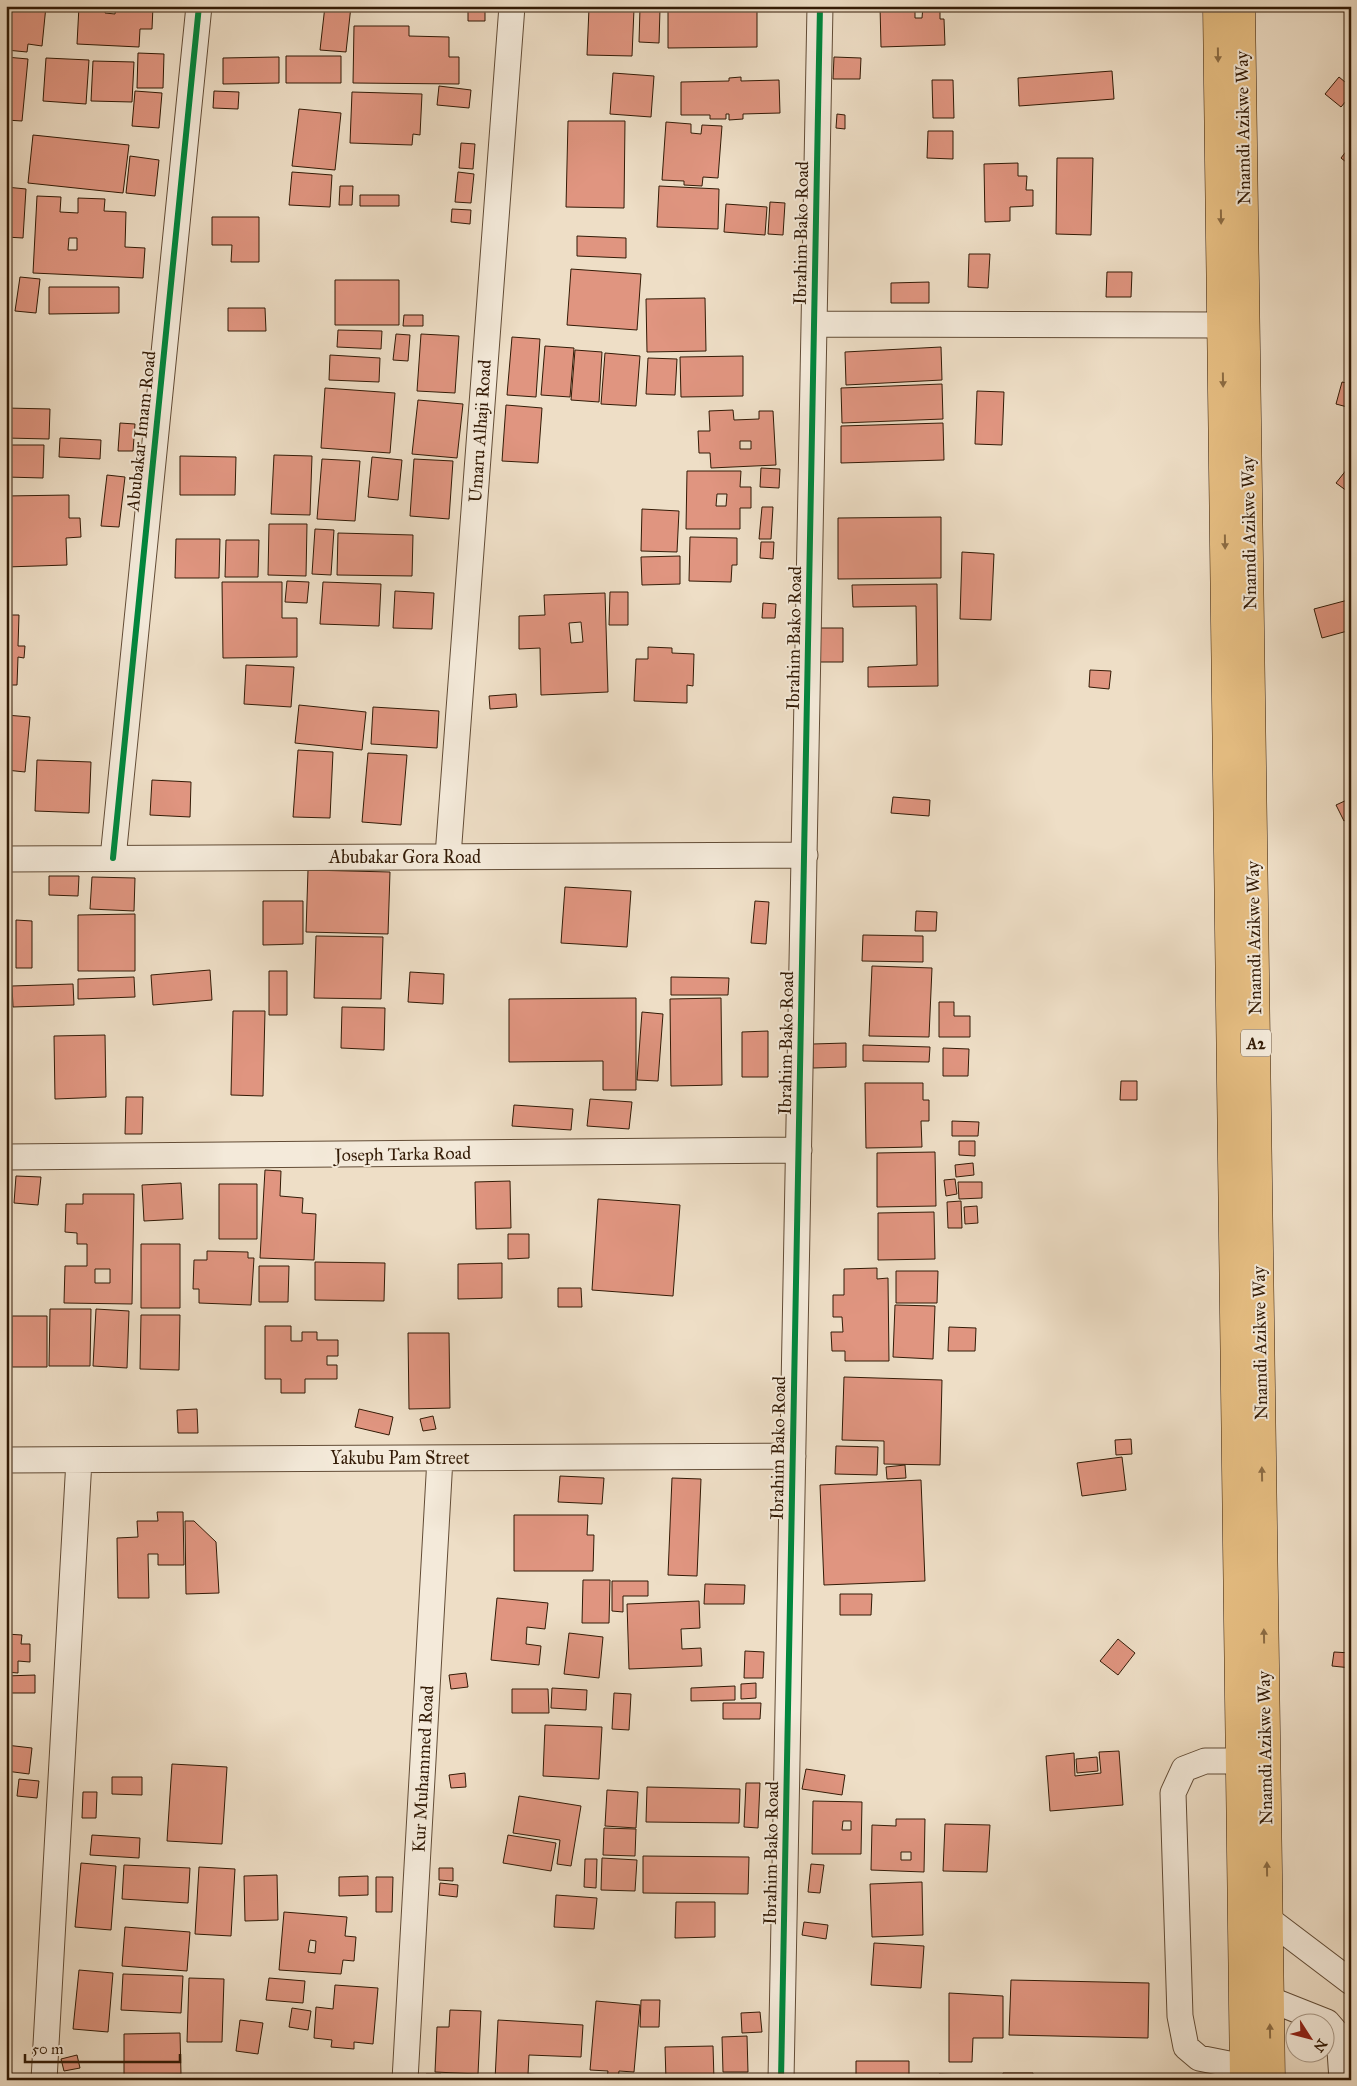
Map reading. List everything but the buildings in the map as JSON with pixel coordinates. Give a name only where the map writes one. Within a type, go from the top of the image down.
[{"type":"highway","name":"Nnamdi Azikwe Way","points":[[1217,6],[1232,159],[1253,1761],[1244,2073]]},
{"type":"highway","name":"Nnamdi Azikwe Way","points":[[1241,6],[1222,326],[1253,1761],[1268,1920],[1270,2080]]},
{"type":"street","name":"Abubakar Imam Road","points":[[113,858],[199,6]]},
{"type":"street","name":"Umaru Alhaji Road","points":[[448,856],[512,6]]},
{"type":"street","name":"Ibrahim Bako Road","points":[[781,2080],[820,6]]},
{"type":"street","points":[[814,324],[1222,326]]},
{"type":"street","name":"Abubakar Gora Road","points":[[6,859],[805,855]]},
{"type":"street","name":"Joseph Tarka Road","points":[[6,1157],[799,1150]]},
{"type":"street","name":"Yakubu Pam Street","points":[[6,1460],[793,1456]]},
{"type":"street","name":"Kur Muhammed Road","points":[[405,2080],[440,1458]]},
{"type":"street","points":[[44,2080],[79,1460]]},
{"type":"street","points":[[1244,2073],[1199,2058],[1186,2047],[1180,2016],[1173,1793],[1184,1769],[1205,1761],[1253,1761]]},
{"type":"street","points":[[1268,1920],[1351,1982]]},
{"type":"street","points":[[1269,1999],[1327,2022],[1339,2036],[1342,2080]]},
{"type":"cycle path","points":[[113,858],[199,6]]},
{"type":"cycle path","points":[[781,2080],[820,6]]}]
